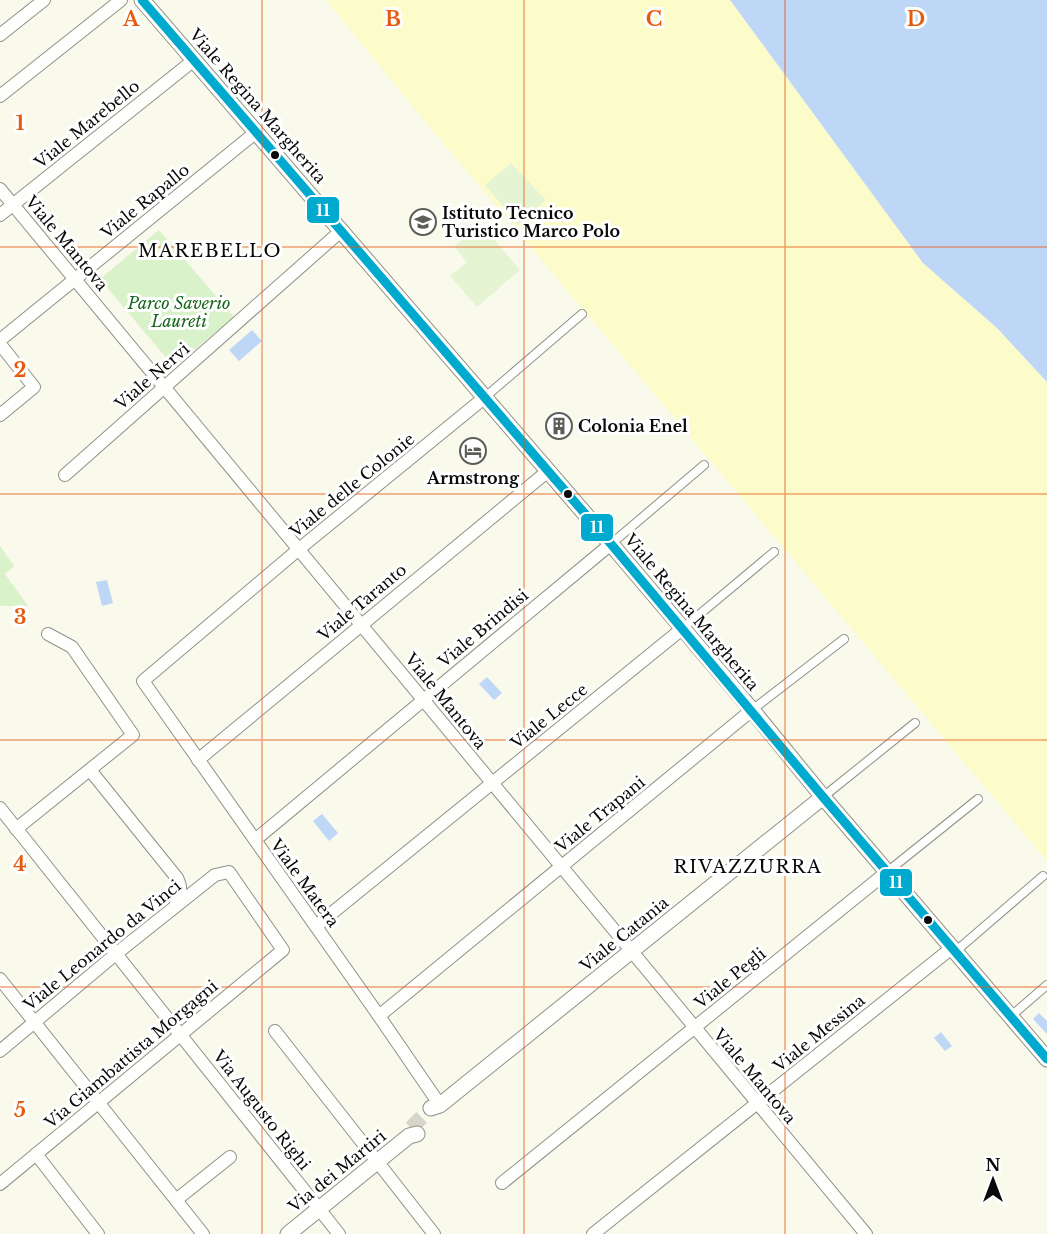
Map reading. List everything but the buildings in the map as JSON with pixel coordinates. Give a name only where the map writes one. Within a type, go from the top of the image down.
[{"type":"street","points":[[0,35],[44,0]]},
{"type":"street","points":[[0,96],[121,0]]},
{"type":"street","name":"Viale Regina Margherita","points":[[142,0],[611,544],[886,872],[1047,1059]]},
{"type":"street","name":"Viale Marebello","points":[[0,215],[194,60]]},
{"type":"street","name":"Viale Rapallo","points":[[0,415],[34,387],[0,342],[255,133]]},
{"type":"street","name":"Viale Mantova","points":[[0,189],[866,1234]]},
{"type":"street","name":"Viale Nervi","points":[[65,475],[342,230]]},
{"type":"street","name":"Viale delle Colonie","points":[[143,681],[582,314]]},
{"type":"street","name":"Viale Brindisi","points":[[255,840],[704,465]]},
{"type":"street","name":"Viale Taranto","points":[[198,760],[548,471]]},
{"type":"street","name":"Viale Lecce","points":[[316,926],[774,552]]},
{"type":"street","points":[[16,829],[133,735],[72,647],[48,633]]},
{"type":"street","name":"Viale Trapani","points":[[379,1016],[752,710],[844,639]]},
{"type":"street","name":"Viale Matera","points":[[143,681],[379,1016],[436,1110]]},
{"type":"street","name":"Viale Catania","points":[[436,1110],[915,723]]},
{"type":"street","points":[[90,770],[177,878],[181,885],[181,892],[174,907]]},
{"type":"street","name":"Viale Pegli","points":[[502,1183],[978,799]]},
{"type":"street","name":"Via Augusto Righi","points":[[0,808],[339,1234]]},
{"type":"street","name":"Viale Leonardo da Vinci","points":[[0,1051],[215,875],[229,872],[283,950]]},
{"type":"street","name":"Viale Messina","points":[[593,1234],[1043,876]]},
{"type":"street","name":"Via Giambattista Morgagni","points":[[0,1184],[283,950]]},
{"type":"street","points":[[0,979],[203,1234]]},
{"type":"street","points":[[1010,1017],[1047,985]]},
{"type":"street","points":[[275,1031],[434,1234]]},
{"type":"street","name":"Via dei Martiri","points":[[288,1234],[412,1132]]},
{"type":"street","points":[[36,1154],[98,1234]]},
{"type":"street","points":[[177,1200],[230,1157]]},
{"type":"green space","name":"Parco Saverio Laureti","points":[[159,230],[234,317],[174,367],[100,279]]},
{"type":"green space","points":[[0,546],[14,566],[5,574],[28,606],[0,606]]},
{"type":"sand","points":[[326,0],[730,0],[923,263],[997,328],[1047,382],[1047,861],[417,112]]},
{"type":"shaded area","points":[[511,163],[546,200],[518,225],[485,185]]},
{"type":"shaded area","points":[[481,224],[520,270],[477,307],[450,276],[467,262],[454,247]]},
{"type":"water","points":[[730,0],[1047,0],[1047,382],[997,328],[923,263]]},
{"type":"water","points":[[252,330],[262,341],[239,361],[229,350]]},
{"type":"water","points":[[107,580],[113,603],[102,606],[96,582]]},
{"type":"water","points":[[487,677],[502,693],[494,700],[479,684]]},
{"type":"water","points":[[322,814],[338,833],[329,841],[313,821]]},
{"type":"water","points":[[1039,1013],[1047,1021],[1047,1034],[1033,1019]]},
{"type":"water","points":[[941,1032],[952,1046],[945,1051],[934,1038]]},
{"type":"tunnel","points":[[411,1128],[431,1108]]},
{"type":"transit line","name":"11","points":[[142,0],[611,544],[1047,1059]]},
{"type":"place","name":"Istituto Tecnico Turistico Marco Polo","points":[[423,222]]},
{"type":"place","name":"Colonia Enel","points":[[559,426]]},
{"type":"place","name":"Armstrong","points":[[473,451]]},
{"type":"district","name":"MAREBELLO","points":[[210,251]]},
{"type":"district","name":"RIVAZZURRA","points":[[748,867]]}]
